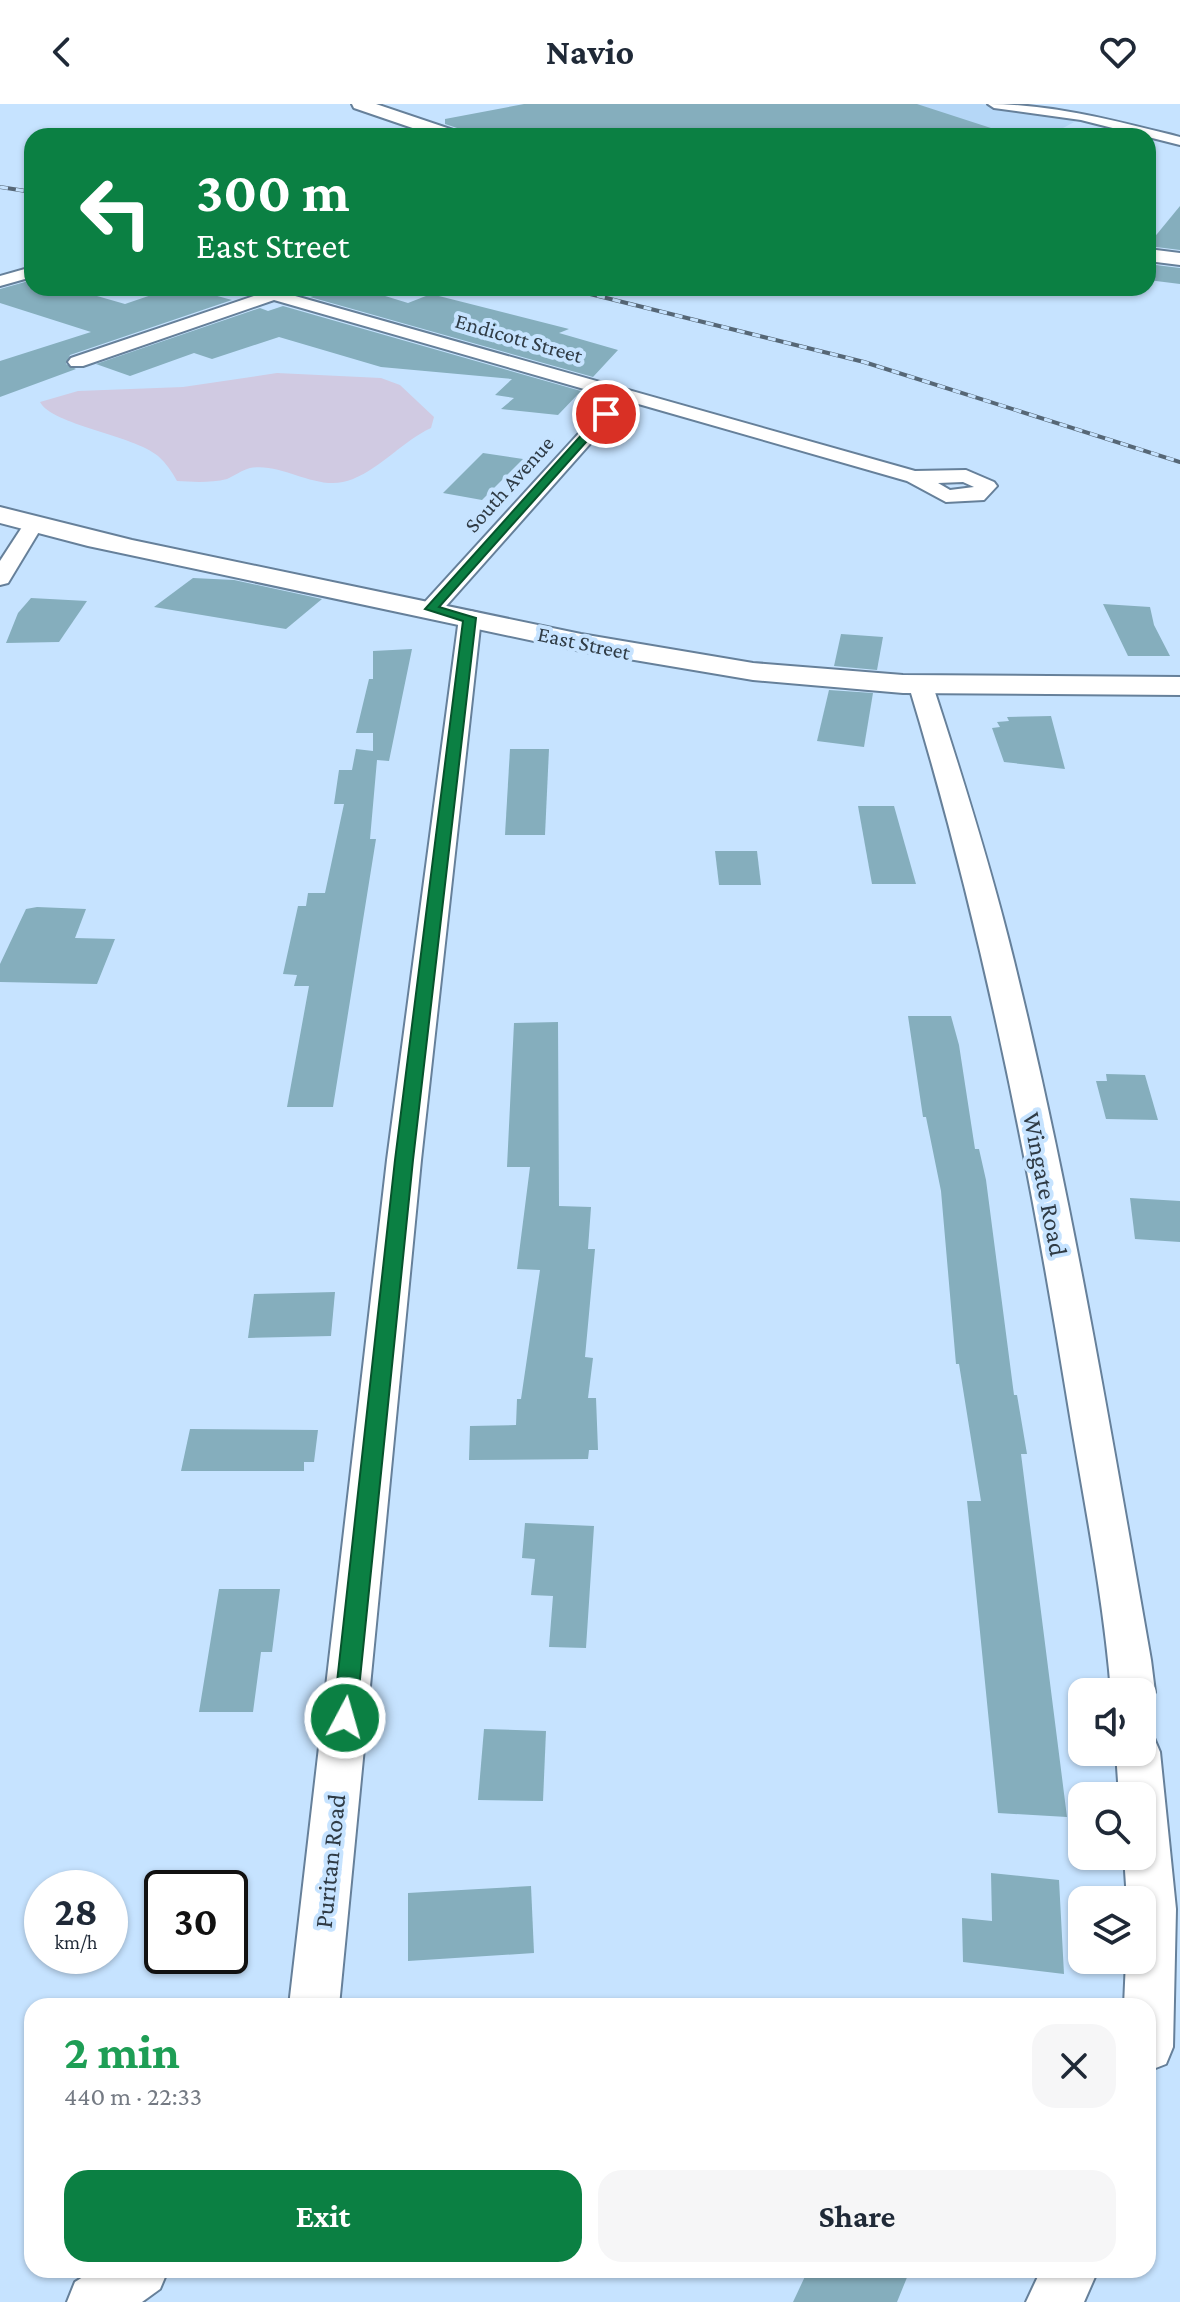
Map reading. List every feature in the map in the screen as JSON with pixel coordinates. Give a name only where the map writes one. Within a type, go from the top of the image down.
[{"type":"main road","points":[[360,104],[430,128]]},
{"type":"main road","points":[[1156,256],[1180,259]]},
{"type":"street","points":[[994,104],[1081,116],[1127,128]]},
{"type":"street","points":[[1156,136],[1180,142]]},
{"type":"street","points":[[1159,155],[1180,142]]},
{"type":"street","points":[[0,281],[24,274]]},
{"type":"street","points":[[77,362],[271,296]]},
{"type":"street","name":"Endicott Street","points":[[278,296],[914,477]]},
{"type":"street","name":"South Avenue","points":[[431,609],[625,393]]},
{"type":"street","name":"East Street","points":[[0,515],[116,545],[431,609],[577,643],[732,670],[815,679],[920,683],[1180,686]]},
{"type":"street","points":[[0,578],[33,525]]},
{"type":"street","name":"Puritan Road","points":[[315,1998],[402,1175],[470,618]]},
{"type":"street","name":"Wingate Road","points":[[920,683],[956,796],[1009,999],[1069,1303],[1132,1678]]},
{"type":"street","points":[[1139,1766],[1152,1909],[1149,1998]]},
{"type":"street","points":[[95,2302],[130,2278]]},
{"type":"street","points":[[1054,2302],[1067,2278]]},
{"type":"shaded area","points":[[543,104],[981,104],[1078,120],[1063,128],[514,128]]},
{"type":"shaded area","points":[[277,373],[381,378],[400,385],[434,417],[431,428],[364,474],[340,483],[314,481],[263,467],[250,468],[221,480],[177,481],[164,462],[146,449],[60,417],[40,402],[78,391],[183,387]]},
{"type":"building","points":[[524,104],[917,104],[991,128],[457,128],[445,124],[445,119]]},
{"type":"building","points":[[1180,206],[1180,250],[1156,247],[1156,235]]},
{"type":"building","points":[[1156,265],[1180,268],[1180,284],[1156,281]]},
{"type":"building","points":[[24,282],[24,296],[97,296],[125,304],[148,296],[217,296],[232,300],[70,355],[66,364],[76,369],[0,397],[0,361],[91,332],[0,303],[0,289]]},
{"type":"building","points":[[385,296],[408,303],[426,296],[439,296],[569,329],[559,333],[618,350],[593,377],[310,297]]},
{"type":"building","points":[[283,306],[581,391],[558,415],[501,409],[514,398],[495,395],[512,379],[381,367],[279,337],[212,359],[194,353],[130,376],[96,364],[260,308],[268,311]]},
{"type":"building","points":[[483,453],[523,459],[482,500],[443,493]]},
{"type":"building","points":[[193,578],[234,580],[322,599],[286,629],[154,607]]},
{"type":"building","points":[[31,598],[87,601],[59,642],[6,643],[18,613]]},
{"type":"building","points":[[1103,604],[1150,607],[1154,625],[1170,656],[1128,656]]},
{"type":"building","points":[[841,634],[883,637],[877,670],[834,666]]},
{"type":"building","points":[[412,649],[389,761],[377,760],[370,839],[376,839],[333,1107],[287,1107],[309,986],[294,986],[297,975],[283,974],[298,906],[306,906],[308,893],[325,893],[344,804],[334,804],[339,770],[352,770],[356,749],[373,751],[373,733],[356,733],[369,679],[373,679],[373,651]]},
{"type":"building","points":[[829,690],[873,693],[864,747],[817,741]]},
{"type":"building","points":[[1051,716],[1065,769],[1004,762],[992,728],[1000,727],[997,722],[1009,721],[1007,717]]},
{"type":"building","points":[[510,749],[549,749],[545,835],[505,835]]},
{"type":"building","points":[[858,806],[894,806],[916,884],[872,884]]},
{"type":"building","points":[[715,851],[757,851],[761,885],[719,885]]},
{"type":"building","points":[[26,909],[86,909],[75,938],[115,939],[97,984],[0,982],[0,964]]},
{"type":"building","points":[[908,1016],[951,1016],[959,1045],[975,1149],[979,1149],[986,1180],[1014,1395],[1017,1395],[1027,1454],[1021,1454],[1067,1817],[998,1813],[967,1501],[981,1501],[959,1364],[956,1364],[941,1191],[926,1117],[923,1117]]},
{"type":"building","points":[[558,1022],[559,1206],[591,1207],[588,1249],[595,1249],[585,1357],[593,1358],[588,1398],[596,1398],[598,1450],[589,1450],[588,1459],[469,1460],[470,1426],[516,1425],[517,1399],[521,1399],[540,1270],[517,1269],[530,1167],[507,1167],[514,1023]]},
{"type":"building","points":[[1106,1074],[1145,1075],[1158,1120],[1106,1119],[1096,1081],[1107,1081]]},
{"type":"building","points":[[1130,1198],[1180,1201],[1180,1242],[1135,1239]]},
{"type":"building","points":[[335,1292],[331,1336],[248,1338],[254,1294]]},
{"type":"building","points":[[190,1429],[318,1430],[314,1462],[304,1462],[304,1471],[181,1471]]},
{"type":"building","points":[[525,1523],[594,1526],[586,1648],[549,1647],[553,1596],[531,1595],[535,1559],[522,1558]]},
{"type":"building","points":[[219,1589],[280,1589],[272,1652],[261,1652],[253,1712],[199,1712]]},
{"type":"building","points":[[484,1729],[546,1731],[543,1801],[478,1800]]},
{"type":"building","points":[[991,1873],[1059,1880],[1064,1974],[963,1962],[962,1918],[992,1921]]},
{"type":"building","points":[[531,1886],[534,1953],[408,1961],[408,1893]]},
{"type":"building","points":[[804,2278],[907,2278],[897,2302],[793,2302]]},
{"type":"railway","points":[[0,187],[24,191]]},
{"type":"railway","points":[[598,296],[864,362],[1180,462]]},
{"type":"route","points":[[345,1718],[404,1160],[470,618],[431,609],[606,414]]}]
